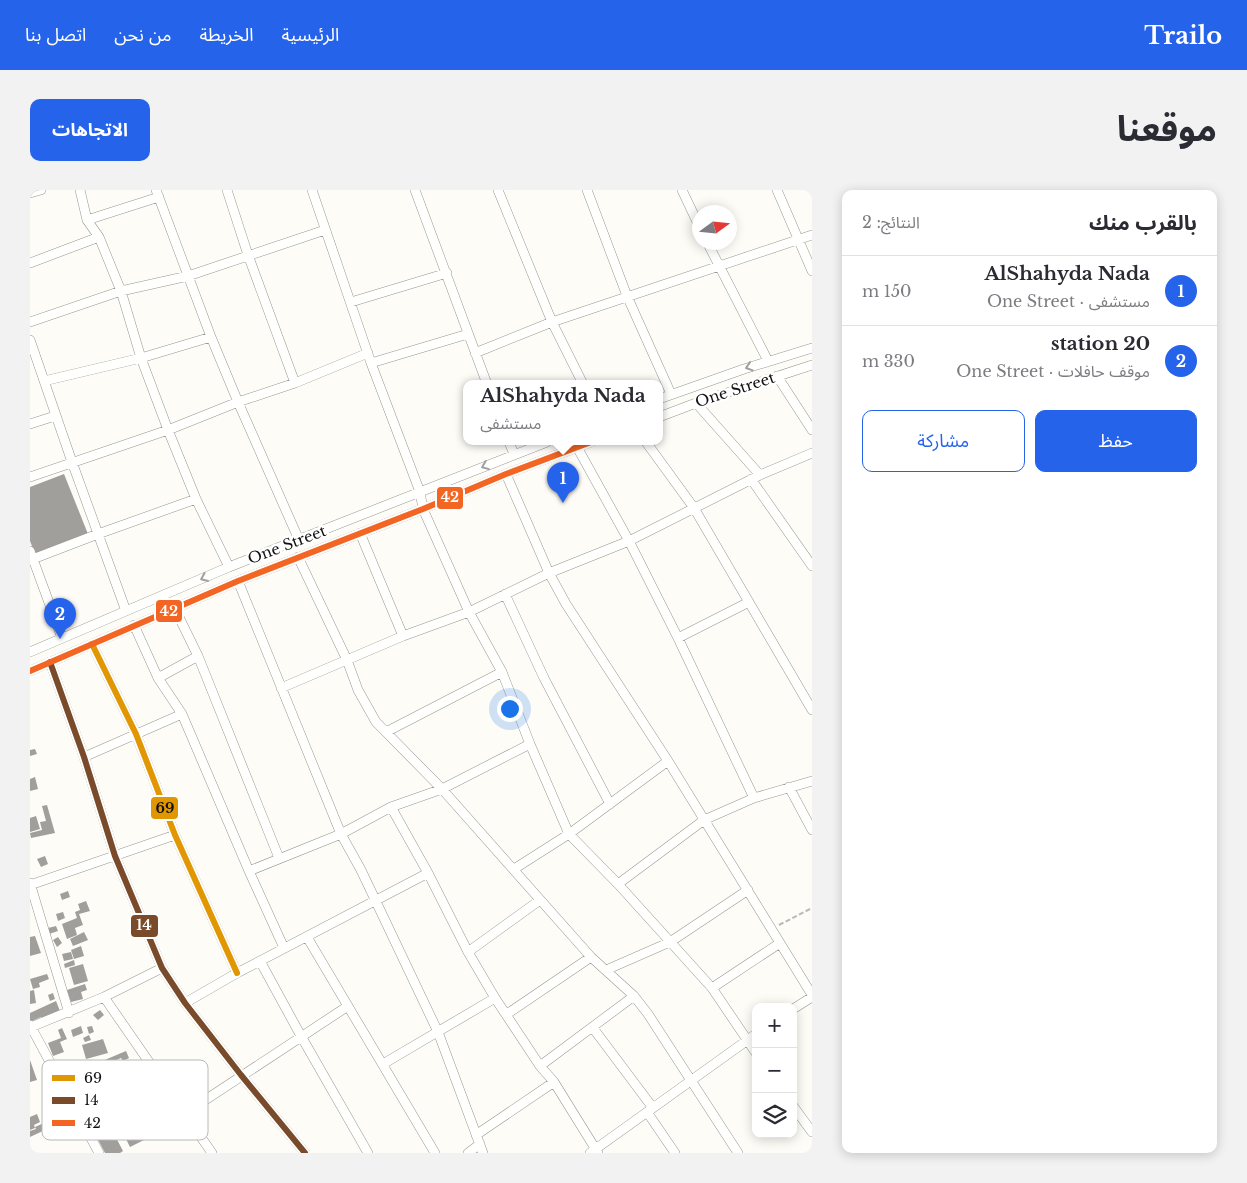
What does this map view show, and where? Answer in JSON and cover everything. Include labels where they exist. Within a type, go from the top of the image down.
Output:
[{"type":"street","points":[[30,193],[41,190]]},
{"type":"street","points":[[80,190],[88,220],[99,237],[120,291],[141,358],[168,430],[196,499],[229,567]]},
{"type":"street","points":[[228,190],[248,255],[295,383]]},
{"type":"street","points":[[312,190],[371,363],[420,492],[423,509],[468,612],[502,672],[530,744],[569,834],[618,884],[712,988],[753,1048]]},
{"type":"street","points":[[415,190],[485,380]]},
{"type":"street","points":[[498,190],[552,322],[581,380]]},
{"type":"street","points":[[587,190],[627,296],[671,394]]},
{"type":"street","points":[[682,190],[692,211]]},
{"type":"street","points":[[777,190],[812,271]]},
{"type":"street","points":[[88,220],[157,193],[211,337],[299,540]]},
{"type":"street","points":[[30,322],[120,291],[188,276],[325,230]]},
{"type":"street","points":[[475,353],[552,322],[812,235]]},
{"type":"street","points":[[30,263],[99,237]]},
{"type":"street","points":[[710,250],[768,361]]},
{"type":"street","points":[[351,302],[447,273]]},
{"type":"street","points":[[371,363],[468,334]]},
{"type":"street","points":[[44,381],[141,358],[211,337]]},
{"type":"street","points":[[30,340],[55,416],[126,611]]},
{"type":"street","name":"One Street","points":[[663,397],[812,348]]},
{"type":"street","points":[[30,477],[168,430],[238,402],[295,383],[368,353]]},
{"type":"street","name":"One Street","points":[[663,415],[812,365]]},
{"type":"street","points":[[777,376],[812,430]]},
{"type":"street","points":[[696,403],[760,475]]},
{"type":"street","points":[[30,424],[55,416]]},
{"type":"street","points":[[510,445],[514,454]]},
{"type":"street","name":"One Street","points":[[30,652],[229,567],[538,445]]},
{"type":"street","name":"One Street","points":[[30,670],[238,581],[583,445]]},
{"type":"street","points":[[648,445],[694,508],[812,710]]},
{"type":"street","points":[[577,447],[678,638],[754,798]]},
{"type":"street","points":[[281,688],[403,636],[468,612],[549,573],[628,541],[751,479],[812,453]]},
{"type":"street","points":[[506,474],[549,573],[566,604],[668,762],[812,996],[797,1006]]},
{"type":"street","points":[[751,479],[812,566]]},
{"type":"street","points":[[62,638],[31,557],[196,499]]},
{"type":"street","points":[[360,533],[403,636]]},
{"type":"street","points":[[298,557],[358,690],[368,708],[386,732],[442,789],[591,957],[634,996],[648,1014],[738,1153]]},
{"type":"street","points":[[238,581],[341,834],[438,1032],[481,1149],[468,1153]]},
{"type":"street","points":[[506,594],[544,678],[610,804]]},
{"type":"street","points":[[678,638],[749,602]]},
{"type":"street","points":[[175,608],[198,656],[278,858]]},
{"type":"street","points":[[134,625],[158,678],[182,714],[284,948]]},
{"type":"street","points":[[92,644],[136,734],[175,835],[237,973]]},
{"type":"street","points":[[158,678],[198,656]]},
{"type":"street","points":[[50,662],[84,757],[115,856],[162,968],[185,1003],[240,1076],[305,1153]]},
{"type":"street","points":[[386,732],[502,672]]},
{"type":"street","points":[[84,757],[182,714]]},
{"type":"street","points":[[249,871],[341,834],[391,807],[442,789],[530,744]]},
{"type":"street","points":[[514,869],[569,834],[668,762]]},
{"type":"street","points":[[618,884],[704,820],[754,798],[812,781]]},
{"type":"street","points":[[789,787],[812,830]]},
{"type":"street","points":[[391,807],[428,873],[468,952],[495,998],[540,1066],[554,1082],[594,1152],[752,1037]]},
{"type":"street","points":[[69,1012],[30,884],[175,835]]},
{"type":"street","points":[[185,1003],[237,973],[428,873]]},
{"type":"street","points":[[606,970],[670,942],[748,890]]},
{"type":"street","points":[[468,952],[540,900]]},
{"type":"street","points":[[307,937],[435,1153]]},
{"type":"street","points":[[712,988],[780,943]]},
{"type":"street","points":[[506,1014],[591,957]]},
{"type":"street","points":[[260,961],[368,1153]]},
{"type":"street","points":[[45,1060],[33,1039],[30,1026],[104,997],[162,968]]},
{"type":"street","points":[[540,1066],[634,996]]},
{"type":"street","points":[[104,997],[148,1060]]},
{"type":"street","points":[[383,1064],[495,998]]},
{"type":"street","points":[[208,1098],[348,1006]]},
{"type":"street","points":[[593,1028],[650,1110],[675,1153]]},
{"type":"street","points":[[476,1134],[554,1082]]},
{"type":"street","points":[[797,1111],[811,1129]]},
{"type":"street","points":[[92,1140],[99,1153]]},
{"type":"street","points":[[200,1140],[207,1152]]},
{"type":"path","points":[[772,929],[812,908]]},
{"type":"building","points":[[64,474],[88,534],[35,554],[30,541],[30,487]]},
{"type":"building","points":[[35,749],[37,754],[30,756],[30,750]]},
{"type":"building","points":[[35,777],[38,789],[30,791],[30,779]]},
{"type":"building","points":[[47,805],[55,833],[31,838],[30,833],[42,830],[40,822],[46,821],[42,806]]},
{"type":"building","points":[[36,816],[40,829],[30,832],[30,818]]},
{"type":"building","points":[[45,856],[48,864],[41,867],[37,859]]},
{"type":"building","points":[[68,891],[70,897],[62,900],[60,894]]},
{"type":"building","points":[[86,901],[90,911],[79,914],[83,925],[75,928],[77,935],[67,939],[62,924],[77,918],[75,912],[80,910],[78,904]]},
{"type":"building","points":[[63,912],[65,918],[58,921],[56,914]]},
{"type":"building","points":[[56,926],[58,931],[49,934],[48,928]]},
{"type":"building","points":[[84,932],[88,940],[73,946],[70,939]]},
{"type":"building","points":[[35,936],[41,953],[30,956],[30,937]]},
{"type":"building","points":[[58,937],[62,943],[57,947],[53,940]]},
{"type":"building","points":[[81,946],[84,956],[74,959],[71,950]]},
{"type":"building","points":[[71,952],[73,959],[64,961],[62,954]]},
{"type":"building","points":[[74,960],[75,965],[65,968],[64,964]]},
{"type":"building","points":[[83,964],[88,981],[74,985],[69,968]]},
{"type":"building","points":[[47,974],[49,979],[39,983],[40,987],[33,989],[30,979]]},
{"type":"building","points":[[85,984],[87,990],[81,992],[83,999],[71,1002],[67,990]]},
{"type":"building","points":[[34,990],[36,1003],[30,1004],[30,991]]},
{"type":"building","points":[[53,993],[55,999],[50,1001],[48,995]]},
{"type":"building","points":[[56,1001],[60,1011],[45,1025],[41,1017],[30,1022],[30,1013]]},
{"type":"building","points":[[100,1010],[104,1015],[98,1020],[93,1015]]},
{"type":"building","points":[[81,1026],[83,1033],[73,1037],[71,1030]]},
{"type":"building","points":[[92,1026],[94,1032],[89,1034],[87,1027]]},
{"type":"building","points":[[62,1028],[67,1039],[60,1042],[64,1052],[53,1056],[48,1043],[61,1038],[58,1030]]},
{"type":"building","points":[[89,1035],[91,1040],[85,1042],[83,1038]]},
{"type":"building","points":[[103,1039],[108,1053],[86,1059],[82,1045]]},
{"type":"building","points":[[126,1051],[129,1058],[125,1060],[121,1058],[105,1060]]},
{"type":"building","points":[[30,1060],[37,1080],[30,1082]]},
{"type":"building","points":[[37,1114],[40,1122],[34,1125],[35,1128],[30,1130],[30,1117]]},
{"type":"building","points":[[42,1124],[42,1131],[30,1137],[30,1131],[36,1129],[35,1127]]},
{"type":"building","points":[[98,1140],[117,1140],[123,1151],[120,1153],[105,1153]]},
{"type":"building","points":[[126,1140],[144,1140],[130,1147]]},
{"type":"transit line","name":"42","points":[[30,671],[238,581],[583,445]]},
{"type":"transit line","name":"69","points":[[92,644],[136,734],[175,835],[237,973]]},
{"type":"transit line","name":"14","points":[[50,662],[84,757],[115,856],[162,968],[185,1003],[305,1153]]},
{"type":"place","name":"AlShahyda Nada","points":[[563,503]]},
{"type":"place","name":"station 20","points":[[60,639]]}]
